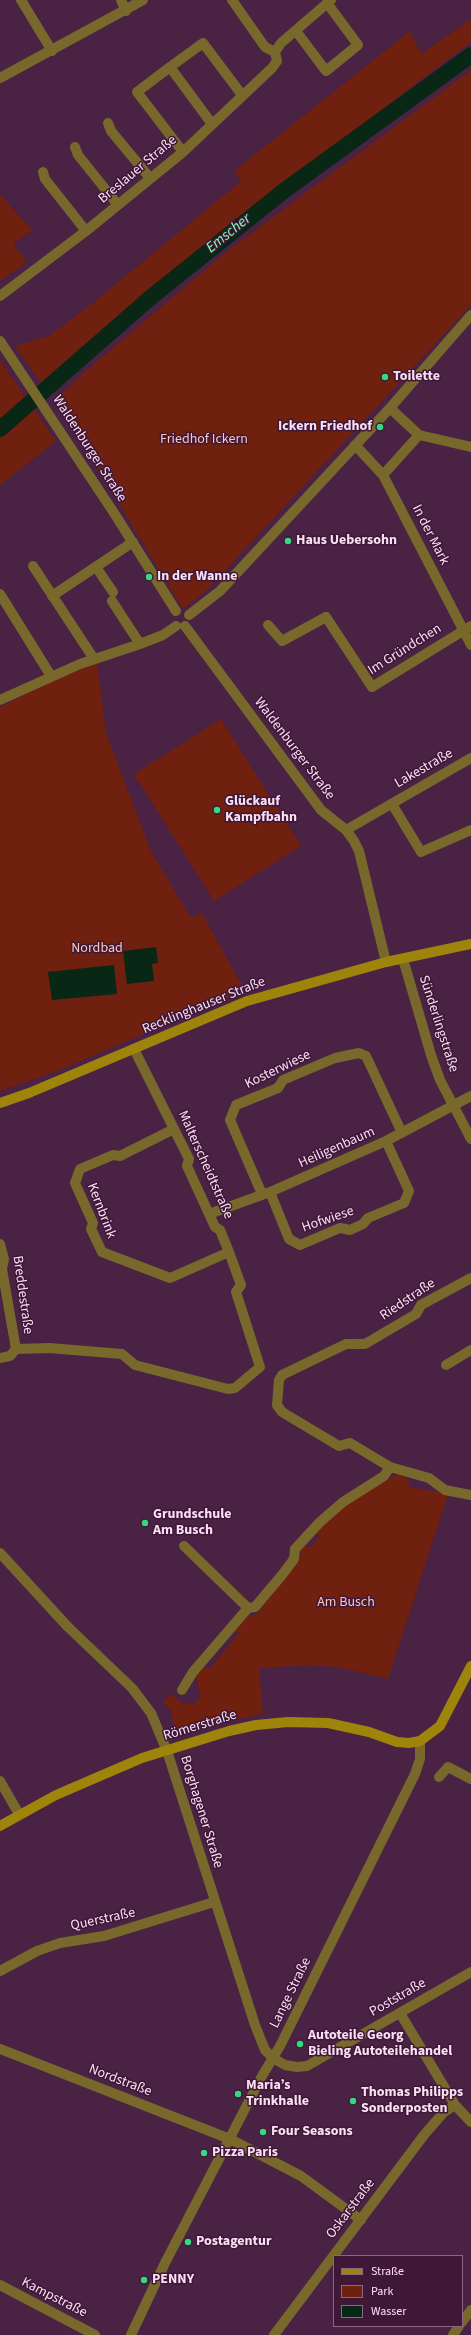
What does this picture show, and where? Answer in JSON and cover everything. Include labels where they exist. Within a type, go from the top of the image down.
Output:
[{"type":"main road","name":"Recklinghauser Straße","points":[[0,1103],[29,1093],[247,1001],[386,962],[471,944]]},
{"type":"main road","points":[[420,1741],[440,1726],[471,1666]]},
{"type":"main road","name":"Römerstraße","points":[[0,1826],[19,1814],[80,1783],[142,1758],[233,1730],[256,1725],[288,1722],[328,1723],[369,1732],[397,1742],[409,1743],[420,1741]]},
{"type":"street","points":[[20,0],[52,51]]},
{"type":"street","points":[[121,0],[126,11]]},
{"type":"street","points":[[0,78],[126,11],[143,0]]},
{"type":"street","points":[[232,0],[265,47],[275,52]]},
{"type":"street","points":[[296,31],[326,71],[358,45],[329,2]]},
{"type":"street","name":"Breslauer Straße","points":[[0,296],[86,231],[182,152],[242,94],[272,68],[277,61],[275,52],[281,43],[329,2]]},
{"type":"street","points":[[182,152],[137,92],[203,43],[242,94]]},
{"type":"street","points":[[170,67],[212,124]]},
{"type":"street","points":[[108,123],[111,131],[150,178]]},
{"type":"street","points":[[75,147],[78,155],[118,205]]},
{"type":"street","points":[[43,172],[45,179],[86,231]]},
{"type":"street","points":[[0,700],[50,676],[94,659],[140,644],[188,623],[189,616],[220,591],[390,408],[471,315]]},
{"type":"street","name":"Waldenburger Straße","points":[[0,341],[133,542],[176,611]]},
{"type":"street","points":[[390,408],[419,434],[471,447]]},
{"type":"street","points":[[383,475],[419,434]]},
{"type":"street","name":"In der Mark","points":[[355,445],[383,475],[467,628],[471,645]]},
{"type":"street","points":[[52,596],[133,542]]},
{"type":"street","points":[[33,566],[94,659]]},
{"type":"street","points":[[96,567],[140,644]]},
{"type":"street","points":[[0,594],[50,676]]},
{"type":"street","points":[[180,626],[172,618],[176,611],[184,610],[189,616]]},
{"type":"street","name":"Im Gründchen","points":[[268,625],[282,641],[326,617],[372,687],[467,628]]},
{"type":"street","name":"Waldenburger Straße","points":[[180,626],[321,810],[346,830],[359,851],[386,962]]},
{"type":"street","name":"Lakestraße","points":[[346,830],[471,758]]},
{"type":"street","name":"Lakestraße","points":[[392,804],[421,852],[471,830]]},
{"type":"street","name":"Sünderlingstraße","points":[[403,959],[431,1055],[454,1107],[471,1138]]},
{"type":"street","name":"Malterscheidtstraße","points":[[16,1349],[49,1348],[122,1354],[135,1365],[228,1389],[235,1388],[257,1370],[259,1362],[236,1292],[241,1285],[229,1252],[220,1230],[215,1227],[187,1166],[189,1159],[134,1049]]},
{"type":"street","name":"Kosterwiese","points":[[266,1193],[230,1120],[236,1105],[278,1088],[283,1080],[335,1058],[359,1053],[366,1056],[402,1133]]},
{"type":"street","name":"Heiligenbaum","points":[[209,1214],[266,1193],[386,1141],[454,1107],[471,1096]]},
{"type":"street","name":"Kernbrink","points":[[174,1129],[120,1156],[113,1155],[80,1169],[75,1183],[93,1223],[91,1229],[102,1252],[170,1278],[229,1252]]},
{"type":"street","name":"Hofwiese","points":[[266,1193],[289,1239],[300,1245],[340,1228],[350,1230],[363,1224],[368,1218],[404,1203],[409,1191],[386,1141]]},
{"type":"street","name":"Breddestraße","points":[[0,1244],[4,1259],[2,1269],[16,1349]]},
{"type":"street","name":"Riedstraße","points":[[471,1278],[421,1305],[416,1314],[365,1344],[346,1344],[279,1378],[277,1405],[282,1412],[339,1446],[350,1444],[390,1468],[430,1478],[445,1490],[471,1495]]},
{"type":"street","points":[[0,1358],[10,1356],[16,1349]]},
{"type":"street","points":[[446,1365],[471,1350]]},
{"type":"street","points":[[182,1690],[193,1672],[248,1608],[255,1607],[294,1559],[295,1549],[320,1522],[343,1502],[384,1476],[390,1468]]},
{"type":"street","points":[[184,1546],[248,1608]]},
{"type":"street","name":"Borghagener Straße","points":[[0,1553],[68,1627],[132,1688],[151,1714],[167,1751],[214,1902],[260,2040],[272,2058]]},
{"type":"street","name":"Lange Straße","points":[[131,2335],[165,2263],[272,2058],[415,1774],[420,1759],[420,1741]]},
{"type":"street","points":[[439,1777],[448,1767],[471,1779]]},
{"type":"street","points":[[0,1781],[19,1814]]},
{"type":"street","name":"Querstraße","points":[[0,1971],[37,1951],[60,1943],[104,1936],[214,1902]]},
{"type":"street","name":"Poststraße","points":[[272,2058],[284,2064],[297,2067],[307,2066],[471,1972]]},
{"type":"street","points":[[400,2013],[455,2105],[471,2122]]},
{"type":"street","name":"Nordstraße","points":[[0,2049],[230,2139],[301,2176],[360,2220]]},
{"type":"street","name":"Oskarstraße","points":[[334,2255],[424,2136],[444,2112],[455,2105]]},
{"type":"street","name":"Oskarstraße","points":[[274,2335],[333,2256]]},
{"type":"street","name":"Kampstraße","points":[[0,2285],[95,2335]]},
{"type":"street","points":[[463,2321],[471,2310]]},
{"type":"green space","points":[[471,19],[471,42],[221,231],[42,384],[15,346],[49,336],[94,302],[241,181],[234,171],[410,31],[421,54]]},
{"type":"green space","name":"Friedhof Ickern","points":[[471,70],[471,305],[208,589],[183,609],[69,421],[54,401],[88,369],[226,252]]},
{"type":"green space","points":[[0,194],[32,230],[13,244],[27,262],[0,281]]},
{"type":"green space","points":[[0,360],[56,441],[0,485]]},
{"type":"green space","name":"Nordbad","points":[[97,663],[106,733],[151,851],[191,918],[202,913],[245,991],[57,1071],[0,1091],[0,707],[54,680]]},
{"type":"green space","name":"Glückauf Kampfbahn","points":[[221,719],[301,846],[214,901],[134,774]]},
{"type":"green space","name":"Am Busch","points":[[398,1474],[406,1474],[410,1487],[448,1494],[388,1679],[338,1667],[306,1665],[259,1668],[263,1713],[184,1733],[178,1731],[174,1726],[171,1711],[163,1702],[171,1693],[182,1704],[195,1704],[200,1697],[196,1675],[203,1667],[210,1668],[240,1632],[232,1633],[245,1617],[255,1616],[300,1560],[301,1549],[303,1546],[311,1547],[320,1535],[313,1534],[346,1504]]},
{"type":"water","points":[[156,947],[158,963],[152,964],[154,981],[127,984],[123,951]]},
{"type":"water","points":[[114,965],[117,994],[52,1000],[48,972]]},
{"type":"waterway","name":"Emscher","points":[[0,429],[150,298],[285,190],[471,55]]},
{"type":"place","name":"Toilette","points":[[385,377]]},
{"type":"place","name":"Ickern Friedhof","points":[[380,427]]},
{"type":"place","name":"Haus Uebersohn","points":[[288,541]]},
{"type":"place","name":"In der Wanne","points":[[149,577]]},
{"type":"place","name":"Glückauf Kampfbahn","points":[[217,810]]},
{"type":"place","name":"Grundschule Am Busch","points":[[145,1523]]},
{"type":"place","name":"Autoteile Georg Bieling Autoteilehandel","points":[[300,2044]]},
{"type":"place","name":"Maria’s Trinkhalle","points":[[238,2094]]},
{"type":"place","name":"Thomas Philipps Sonderposten","points":[[353,2101]]},
{"type":"place","name":"Four Seasons","points":[[263,2132]]},
{"type":"place","name":"Pizza Paris","points":[[204,2153]]},
{"type":"place","name":"Postagentur","points":[[188,2242]]},
{"type":"place","name":"PENNY","points":[[144,2280]]}]
